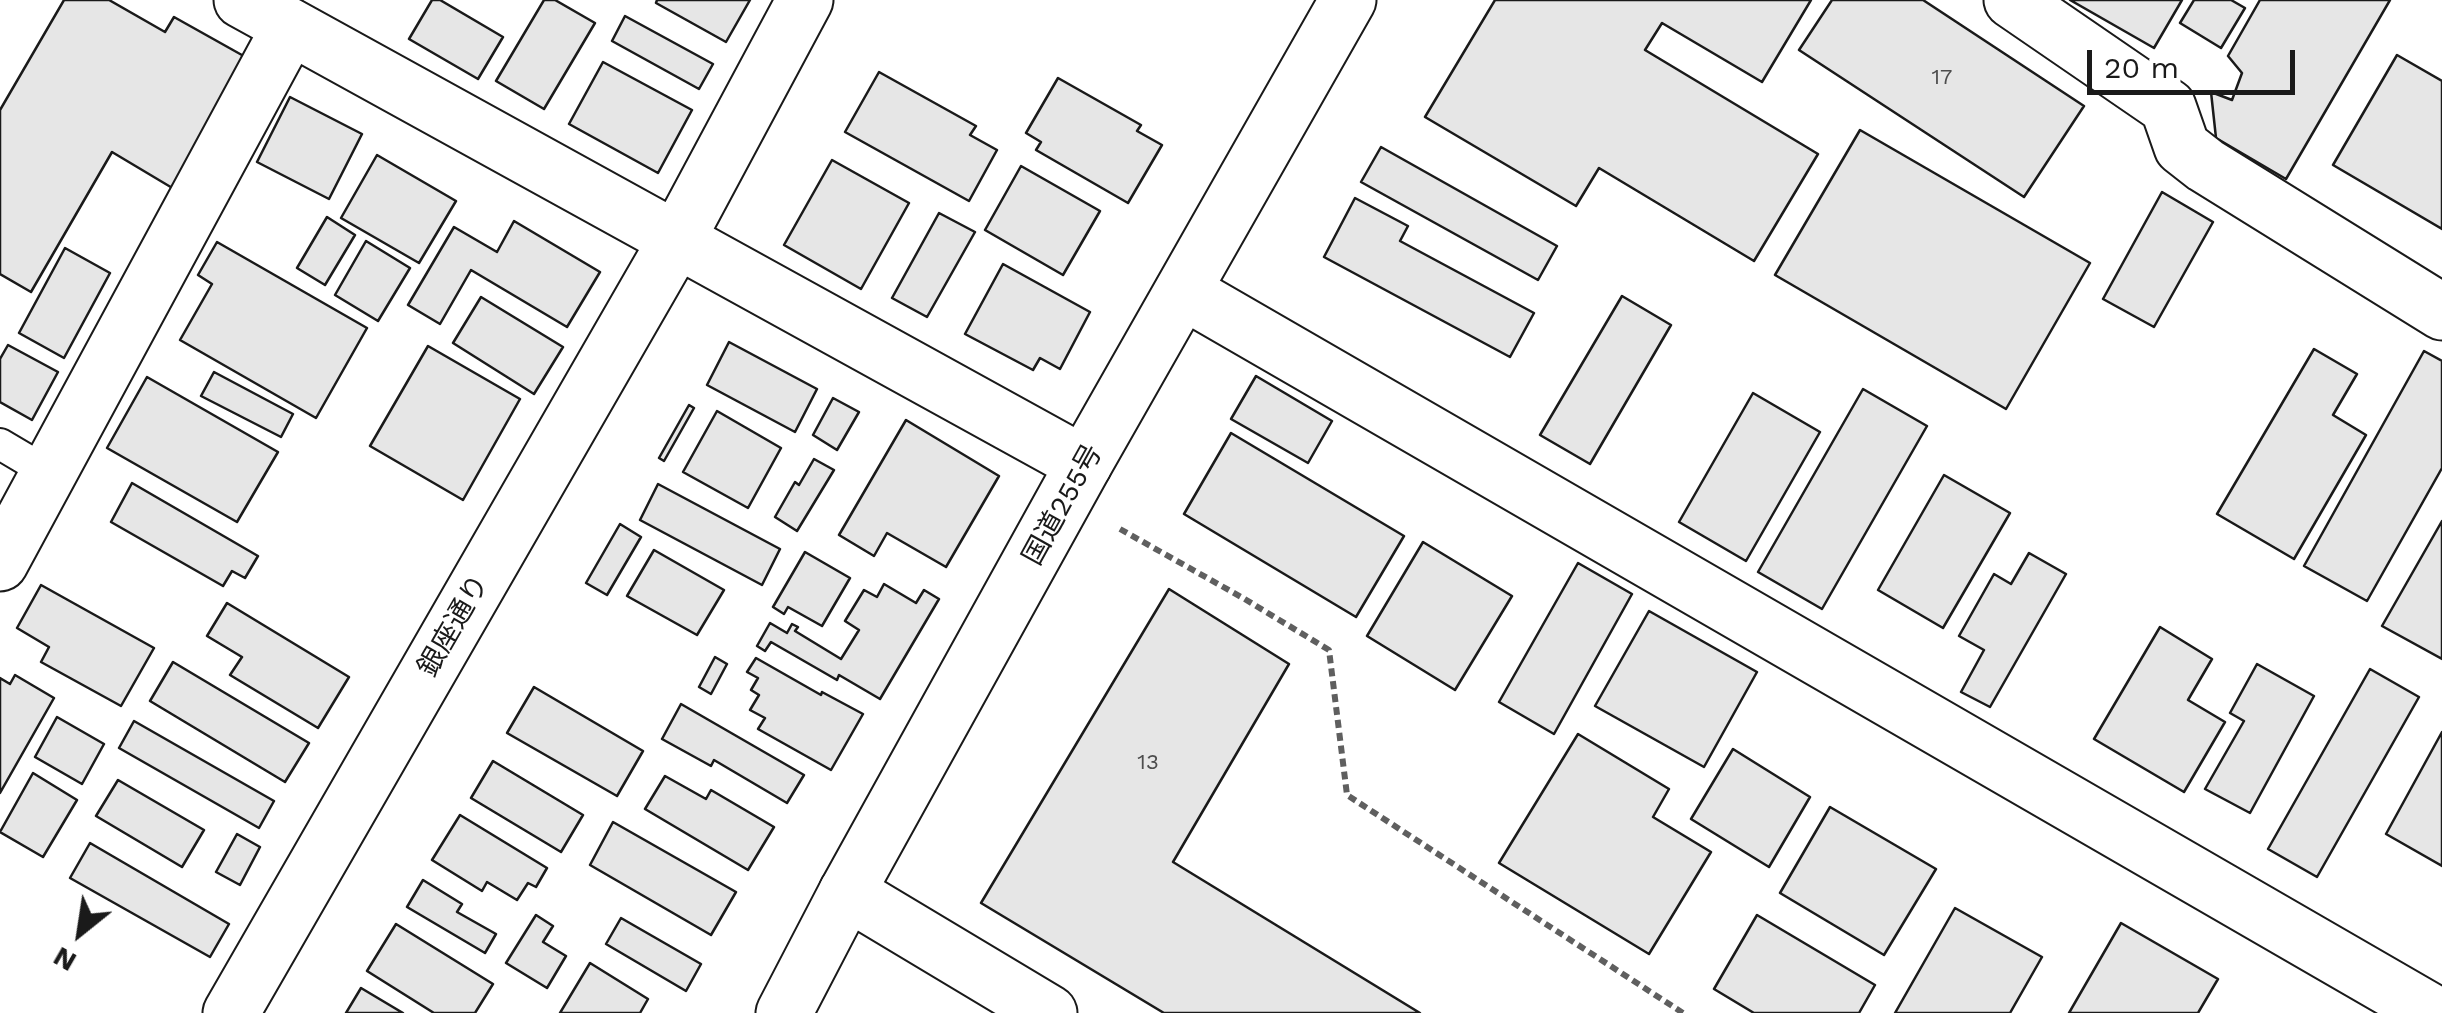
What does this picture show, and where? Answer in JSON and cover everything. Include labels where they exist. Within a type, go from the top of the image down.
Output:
[{"type":"main road","points":[[242,0],[677,239],[1076,481]]},
{"type":"main road","name":"銀座通り","points":[[231,1013],[677,239],[806,0]]},
{"type":"main road","name":"国道255号","points":[[784,1013],[847,892],[1348,0]]},
{"type":"main road","points":[[2012,0],[2168,107],[2182,147],[2205,165],[2442,312]]},
{"type":"main road","points":[[0,563],[290,26]]},
{"type":"main road","points":[[1183,291],[2433,1013]]},
{"type":"main road","points":[[847,892],[1049,1013]]},
{"type":"lane","points":[[0,444],[49,473]]},
{"type":"path","points":[[1076,481],[1243,598],[1329,650],[1346,796],[1683,1013]]},
{"type":"building","points":[[64,0],[109,0],[165,32],[174,17],[249,59],[174,189],[112,152],[31,292],[0,274],[0,110]]},
{"type":"building","points":[[432,0],[440,0],[503,37],[478,79],[409,39]]},
{"type":"building","points":[[544,0],[555,0],[595,23],[544,109],[496,81]]},
{"type":"building","points":[[750,0],[726,42],[656,3]]},
{"type":"building","points":[[1495,0],[1811,0],[1762,82],[1662,23],[1645,50],[1818,154],[1754,261],[1599,168],[1576,206],[1425,117]]},
{"type":"building","points":[[1832,0],[1923,0],[2084,106],[2024,197],[1799,50]]},
{"type":"building","points":[[2070,0],[2182,0],[2154,48]]},
{"type":"building","points":[[2194,0],[2231,0],[2245,8],[2221,48],[2180,23]]},
{"type":"building","points":[[2260,0],[2390,0],[2286,179],[2216,138],[2211,92],[2232,100],[2242,73],[2228,56]]},
{"type":"building","points":[[625,16],[713,64],[699,89],[612,41]]},
{"type":"building","points":[[2397,55],[2442,81],[2442,229],[2333,165]]},
{"type":"building","points":[[603,62],[692,110],[658,173],[569,124]]},
{"type":"building","points":[[879,72],[976,126],[970,135],[997,150],[969,201],[845,132]]},
{"type":"building","points":[[1058,78],[1141,125],[1137,131],[1162,145],[1128,203],[1036,150],[1041,142],[1026,133]]},
{"type":"building","points":[[290,97],[362,134],[329,199],[257,162]]},
{"type":"building","points":[[1860,130],[2090,263],[2006,409],[1775,275]]},
{"type":"building","points":[[1381,147],[1557,246],[1538,280],[1361,182]]},
{"type":"building","points":[[377,155],[456,201],[419,263],[341,218]]},
{"type":"building","points":[[832,160],[909,203],[861,289],[784,245]]},
{"type":"building","points":[[1021,166],[1100,211],[1063,275],[985,230]]},
{"type":"building","points":[[2162,192],[2213,222],[2154,327],[2103,299]]},
{"type":"building","points":[[1355,198],[1408,226],[1400,241],[1534,313],[1510,357],[1324,257]]},
{"type":"building","points":[[939,213],[975,232],[927,317],[892,298]]},
{"type":"building","points":[[327,217],[355,235],[325,285],[297,268]]},
{"type":"building","points":[[514,221],[600,272],[567,327],[471,270],[440,324],[408,305],[454,227],[497,252]]},
{"type":"building","points":[[366,241],[410,268],[378,321],[335,295]]},
{"type":"building","points":[[217,242],[367,328],[316,418],[180,340],[212,284],[198,275]]},
{"type":"building","points":[[65,248],[110,273],[64,358],[19,333]]},
{"type":"building","points":[[1003,264],[1090,312],[1060,369],[1040,358],[1033,370],[965,334]]},
{"type":"building","points":[[1622,296],[1671,325],[1590,464],[1540,435]]},
{"type":"building","points":[[481,297],[563,347],[534,394],[453,343]]},
{"type":"building","points":[[729,342],[817,389],[795,432],[707,385]]},
{"type":"building","points":[[8,345],[58,372],[32,420],[0,402],[0,359]]},
{"type":"building","points":[[428,346],[520,399],[463,500],[370,446]]},
{"type":"building","points":[[2314,349],[2357,374],[2333,415],[2366,435],[2294,559],[2217,514]]},
{"type":"building","points":[[2424,351],[2442,361],[2442,468],[2367,601],[2304,566]]},
{"type":"building","points":[[214,372],[293,414],[281,437],[201,396]]},
{"type":"building","points":[[1256,376],[1332,421],[1308,463],[1231,419]]},
{"type":"building","points":[[147,377],[278,452],[237,522],[107,448]]},
{"type":"building","points":[[1863,389],[1927,426],[1822,609],[1758,572]]},
{"type":"building","points":[[1753,393],[1820,432],[1746,561],[1679,522]]},
{"type":"building","points":[[833,398],[859,412],[837,450],[813,435]]},
{"type":"building","points":[[689,405],[694,408],[664,461],[659,458]]},
{"type":"building","points":[[717,411],[781,448],[748,508],[683,472]]},
{"type":"building","points":[[906,420],[999,476],[946,567],[887,533],[874,556],[839,535]]},
{"type":"building","points":[[1231,433],[1404,536],[1356,617],[1184,514]]},
{"type":"building","points":[[814,459],[834,470],[797,531],[775,517]]},
{"type":"building","points":[[1944,475],[2010,513],[1943,628],[1878,590]]},
{"type":"building","points":[[132,483],[258,556],[245,578],[232,571],[223,586],[111,522]]},
{"type":"building","points":[[658,484],[780,549],[762,585],[640,520]]},
{"type":"building","points":[[2442,521],[2442,659],[2382,626]]},
{"type":"building","points":[[620,524],[641,537],[607,595],[586,583]]},
{"type":"building","points":[[1423,542],[1512,596],[1455,690],[1367,636]]},
{"type":"building","points":[[654,550],[724,590],[697,635],[627,596]]},
{"type":"building","points":[[805,552],[850,578],[822,626],[788,607],[784,614],[773,607]]},
{"type":"building","points":[[2029,553],[2066,574],[1990,707],[1961,692],[1984,650],[1959,636],[1994,574],[2011,584]]},
{"type":"building","points":[[1578,563],[1632,594],[1554,734],[1499,702]]},
{"type":"building","points":[[884,584],[916,603],[924,590],[939,599],[880,699],[839,675],[837,680],[771,642],[765,651],[757,646],[770,623],[787,633],[792,624],[798,627],[795,631],[841,659],[859,630],[845,621],[864,590],[877,597]]},
{"type":"building","points":[[41,585],[154,648],[121,706],[41,662],[49,647],[17,628]]},
{"type":"building","points":[[1169,589],[1289,664],[1173,862],[1420,1013],[1164,1013],[981,903]]},
{"type":"building","points":[[227,603],[349,677],[318,728],[230,675],[242,657],[207,636]]},
{"type":"building","points":[[1649,611],[1757,672],[1704,767],[1595,706]]},
{"type":"building","points":[[2160,627],[2212,659],[2188,700],[2225,722],[2184,792],[2094,739]]},
{"type":"building","points":[[715,657],[727,664],[711,694],[699,687]]},
{"type":"building","points":[[756,658],[863,714],[831,770],[758,729],[765,718],[750,710],[759,695],[751,690],[758,678],[747,672]]},
{"type":"building","points":[[173,662],[309,743],[285,782],[150,701]]},
{"type":"building","points":[[2257,664],[2314,696],[2250,813],[2205,789],[2244,721],[2230,713]]},
{"type":"building","points":[[2370,669],[2419,697],[2317,877],[2268,849]]},
{"type":"building","points":[[15,675],[54,698],[0,793],[0,678],[10,684]]},
{"type":"building","points":[[534,687],[643,751],[617,796],[507,733]]},
{"type":"building","points":[[681,704],[804,775],[787,803],[714,760],[711,766],[662,739]]},
{"type":"building","points":[[57,717],[104,744],[82,784],[35,757]]},
{"type":"building","points":[[134,721],[274,801],[259,828],[119,748]]},
{"type":"building","points":[[2442,732],[2442,866],[2386,834]]},
{"type":"building","points":[[1578,734],[1669,789],[1653,817],[1711,852],[1649,954],[1499,863]]},
{"type":"building","points":[[1733,749],[1810,797],[1769,867],[1691,819]]},
{"type":"building","points":[[493,761],[583,815],[561,852],[471,798]]},
{"type":"building","points":[[33,773],[77,800],[43,857],[0,832]]},
{"type":"building","points":[[665,776],[706,799],[711,790],[774,827],[748,870],[645,809]]},
{"type":"building","points":[[118,780],[204,830],[182,867],[96,816]]},
{"type":"building","points":[[1830,807],[1936,869],[1884,955],[1780,893]]},
{"type":"building","points":[[460,815],[547,868],[536,887],[528,883],[517,900],[487,882],[482,891],[432,860]]},
{"type":"building","points":[[613,822],[736,892],[711,935],[590,865]]},
{"type":"building","points":[[237,834],[260,847],[240,885],[216,872]]},
{"type":"building","points":[[90,843],[229,924],[210,957],[70,878]]},
{"type":"building","points":[[423,880],[462,904],[457,912],[496,934],[485,953],[407,907]]},
{"type":"building","points":[[1955,908],[2042,957],[2010,1013],[1895,1013]]},
{"type":"building","points":[[536,915],[553,926],[543,942],[566,956],[547,988],[506,963]]},
{"type":"building","points":[[1757,915],[1875,985],[1859,1013],[1754,1013],[1714,989]]},
{"type":"building","points":[[621,918],[701,964],[686,991],[606,944]]},
{"type":"building","points":[[2121,923],[2218,979],[2198,1013],[2069,1013]]},
{"type":"building","points":[[396,924],[493,984],[475,1013],[434,1013],[367,971]]},
{"type":"building","points":[[590,963],[648,999],[640,1013],[560,1013]]},
{"type":"building","points":[[361,988],[403,1013],[346,1013]]}]
